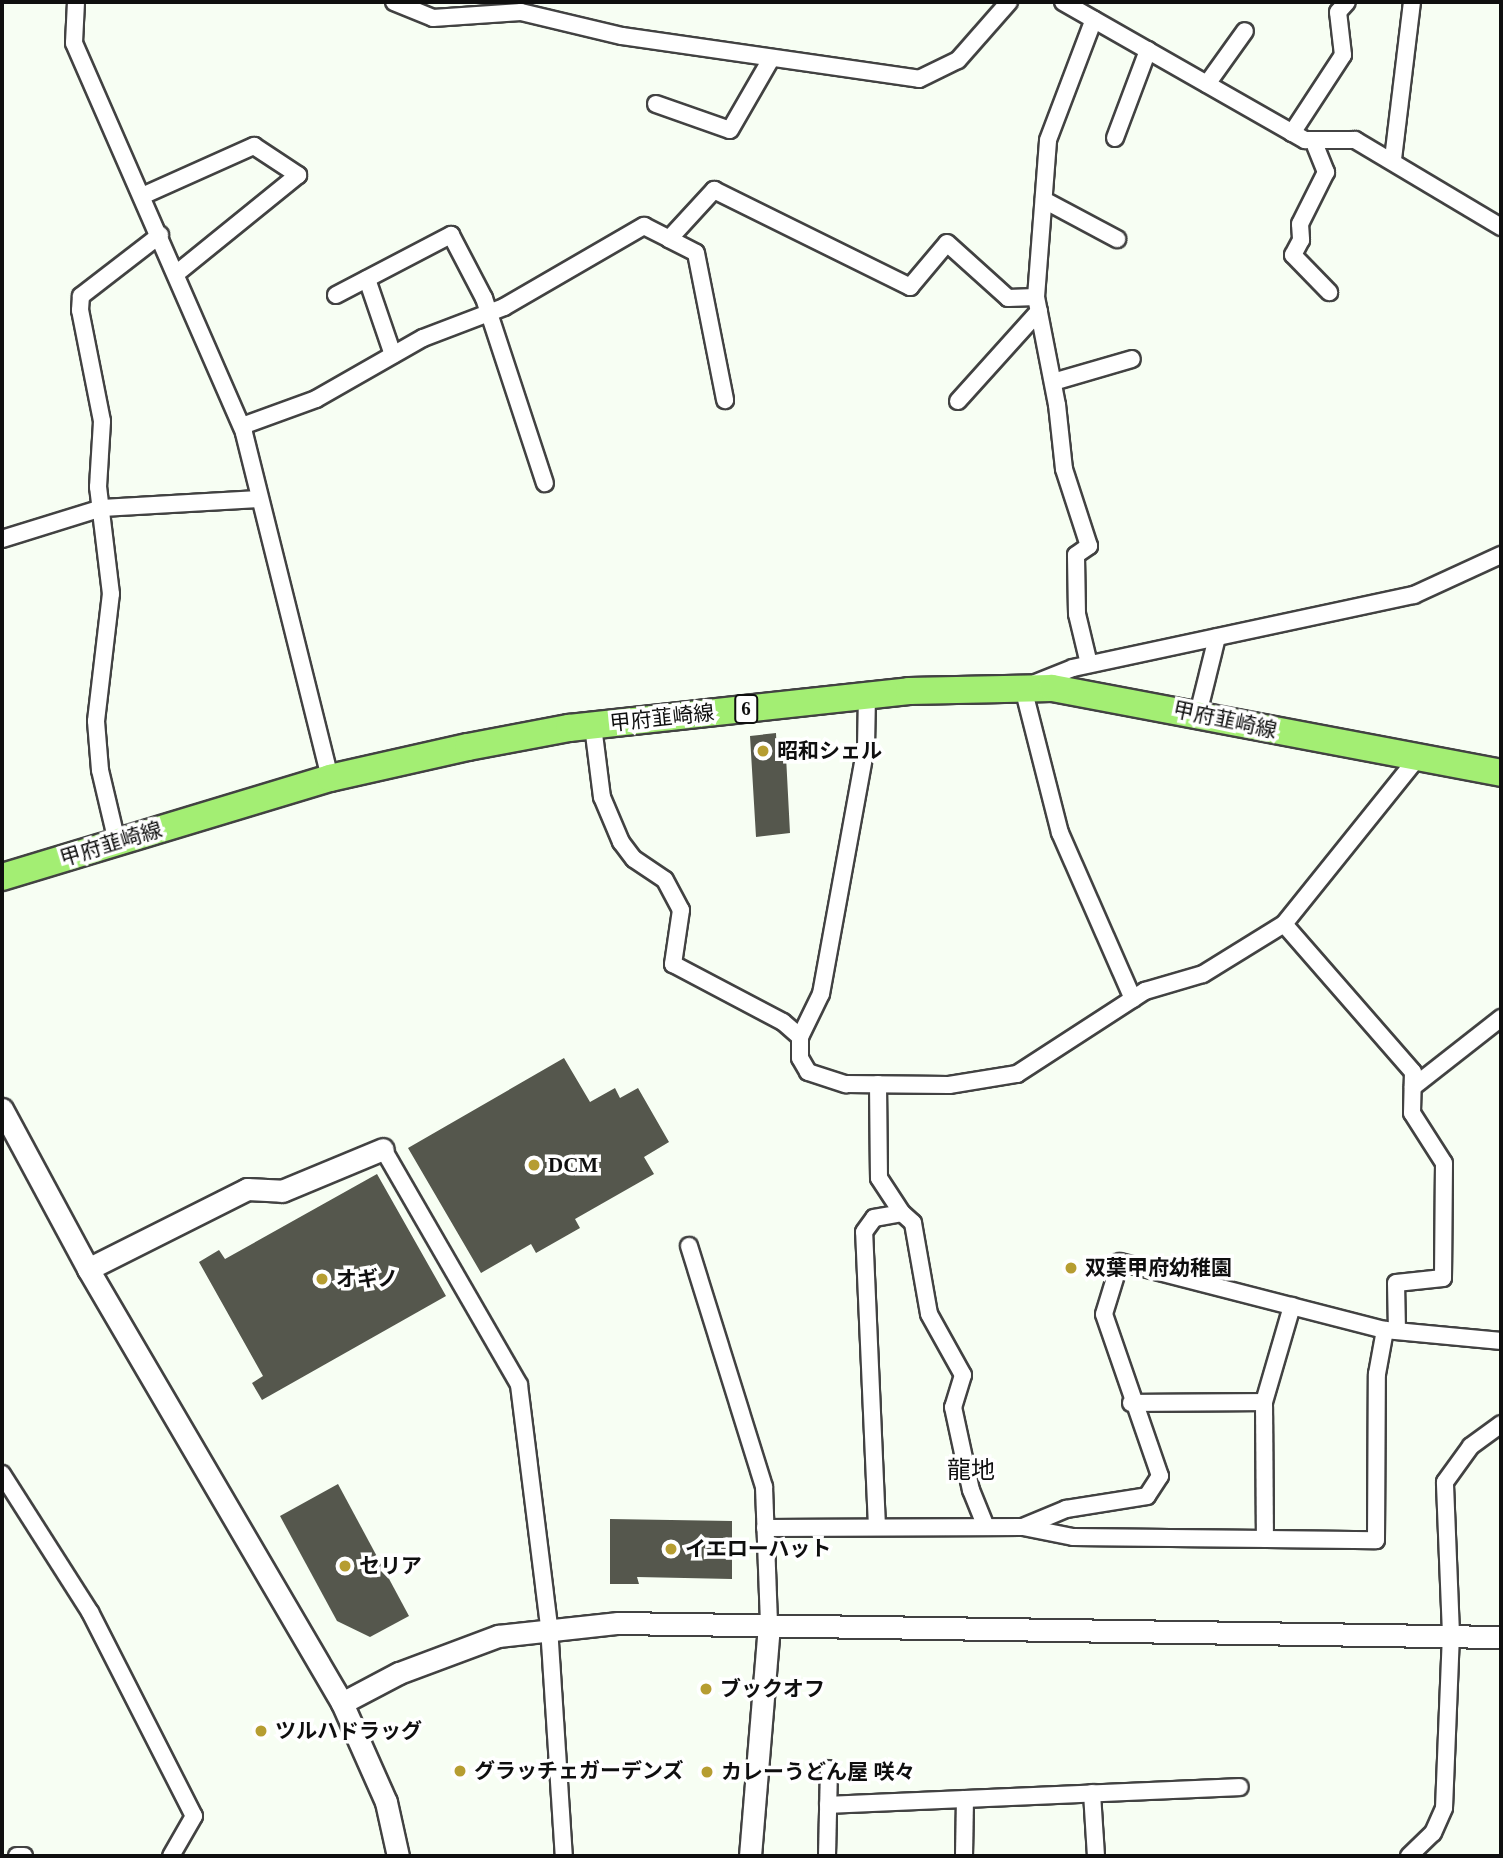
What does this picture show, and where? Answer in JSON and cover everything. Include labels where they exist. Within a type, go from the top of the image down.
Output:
[{"type":"main road","name":"甲府韮崎線","points":[[2,877],[330,778],[593,726],[867,696],[1023,688],[1093,693],[1416,760],[1501,773]]},
{"type":"street","points":[[76,2],[74,43],[242,426],[330,778]]},
{"type":"street","points":[[394,2],[433,18],[521,12],[562,26],[919,79],[958,60],[1009,2]]},
{"type":"street","points":[[1063,2],[1292,133],[1313,140],[1355,140],[1393,159],[1501,227]]},
{"type":"street","points":[[1292,133],[1343,55],[1338,12],[1347,2]]},
{"type":"street","points":[[1393,159],[1412,2]]},
{"type":"street","points":[[1089,664],[1077,614],[1076,555],[1089,546],[1064,469],[1053,382],[1037,304],[1048,140],[1094,19]]},
{"type":"street","points":[[1208,84],[1245,31]]},
{"type":"street","points":[[1115,138],[1149,50]]},
{"type":"street","points":[[656,104],[730,130],[771,59]]},
{"type":"street","points":[[1313,140],[1326,172],[1300,224],[1301,240],[1293,255],[1329,292]]},
{"type":"street","points":[[142,196],[254,146],[299,175],[177,273]]},
{"type":"street","points":[[669,239],[715,190],[910,287],[947,243],[1008,298],[1037,304]]},
{"type":"street","points":[[1044,200],[1116,239]]},
{"type":"street","points":[[242,426],[316,399],[393,355],[488,313],[644,226],[696,253],[725,400]]},
{"type":"street","points":[[117,842],[100,770],[96,720],[111,594],[102,508],[102,421],[81,296],[160,234]]},
{"type":"street","points":[[336,295],[451,235],[488,313],[545,483]]},
{"type":"street","points":[[367,279],[393,355]]},
{"type":"street","points":[[958,401],[1037,304]]},
{"type":"street","points":[[1053,382],[1132,359]]},
{"type":"street","points":[[2,539],[102,508],[260,499]]},
{"type":"street","points":[[1133,999],[1060,833],[1023,688],[1089,664],[1414,595],[1501,555]]},
{"type":"street","points":[[1198,714],[1217,637]]},
{"type":"street","points":[[867,696],[866,747],[821,994],[800,1037],[800,1058],[808,1072],[846,1084],[949,1086],[1017,1074],[1133,999],[1203,974],[1284,924],[1416,760]]},
{"type":"street","points":[[593,726],[602,797],[621,842],[634,859],[665,880],[681,910],[673,964],[783,1022],[800,1037]]},
{"type":"street","points":[[765,1528],[1023,1527],[1073,1537],[1376,1540],[1377,1374],[1391,1331],[1396,1283],[1443,1278],[1444,1163],[1412,1114],[1413,1072],[1284,924]]},
{"type":"street","points":[[1413,1087],[1501,1018]]},
{"type":"street","points":[[877,1084],[879,1178],[902,1213],[912,1223],[929,1314],[963,1375],[953,1407],[971,1490],[986,1527]]},
{"type":"street","points":[[2,1109],[88,1269],[342,1703],[386,1802],[398,1856]]},
{"type":"street","points":[[88,1269],[247,1189],[282,1191],[383,1149],[519,1385],[549,1627],[564,1856]]},
{"type":"street","points":[[877,1527],[864,1232],[874,1218],[902,1213]]},
{"type":"street","points":[[689,1246],[764,1487],[769,1626],[750,1856]]},
{"type":"street","points":[[1023,1527],[1066,1509],[1147,1496],[1160,1476],[1131,1403],[1104,1314],[1120,1262],[1391,1331],[1501,1341]]},
{"type":"street","points":[[1265,1539],[1264,1402],[1292,1306]]},
{"type":"street","points":[[1131,1403],[1264,1402]]},
{"type":"street","points":[[1409,1856],[1433,1833],[1444,1808],[1451,1634],[1445,1482],[1471,1446],[1501,1424]]},
{"type":"street","points":[[2,1474],[90,1612],[194,1816],[171,1856]]},
{"type":"street","points":[[342,1703],[451,1651],[549,1627],[683,1622],[769,1626],[1451,1634],[1501,1637]]},
{"type":"street","points":[[827,1856],[829,1769]]},
{"type":"street","points":[[828,1805],[1240,1787]]},
{"type":"street","points":[[1092,1793],[1096,1856]]},
{"type":"street","points":[[964,1856],[965,1799]]},
{"type":"street","points":[[17,1856],[24,1856]]},
{"type":"building","points":[[776,733],[777,757],[786,756],[790,833],[756,837],[750,736]]},
{"type":"building","name":"DCM","points":[[564,1058],[590,1102],[615,1088],[620,1098],[638,1088],[669,1142],[644,1157],[654,1174],[575,1219],[580,1228],[536,1253],[531,1244],[481,1273],[408,1148]]},
{"type":"building","name":"オギノ","points":[[377,1174],[446,1296],[262,1400],[252,1383],[263,1376],[199,1262],[219,1250],[225,1259]]},
{"type":"building","name":"セリア","points":[[338,1484],[409,1616],[370,1637],[337,1621],[280,1516]]},
{"type":"building","name":"イエローハット","points":[[610,1519],[732,1521],[732,1579],[637,1577],[639,1584],[610,1584]]},
{"type":"place","name":"昭和シェル","points":[[763,751]]},
{"type":"place","name":"DCM","points":[[534,1165]]},
{"type":"place","name":"双葉甲府幼稚園","points":[[1071,1268]]},
{"type":"place","name":"オギノ","points":[[322,1279]]},
{"type":"place","name":"イエローハット","points":[[671,1549]]},
{"type":"place","name":"セリア","points":[[345,1566]]},
{"type":"place","name":"ブックオフ","points":[[706,1689]]},
{"type":"place","name":"ツルハドラッグ","points":[[261,1731]]},
{"type":"place","name":"グラッチェガーデンズ","points":[[460,1771]]},
{"type":"place","name":"カレーうどん屋 咲々","points":[[707,1772]]},
{"type":"district","name":"龍地","points":[[971,1471]]}]
